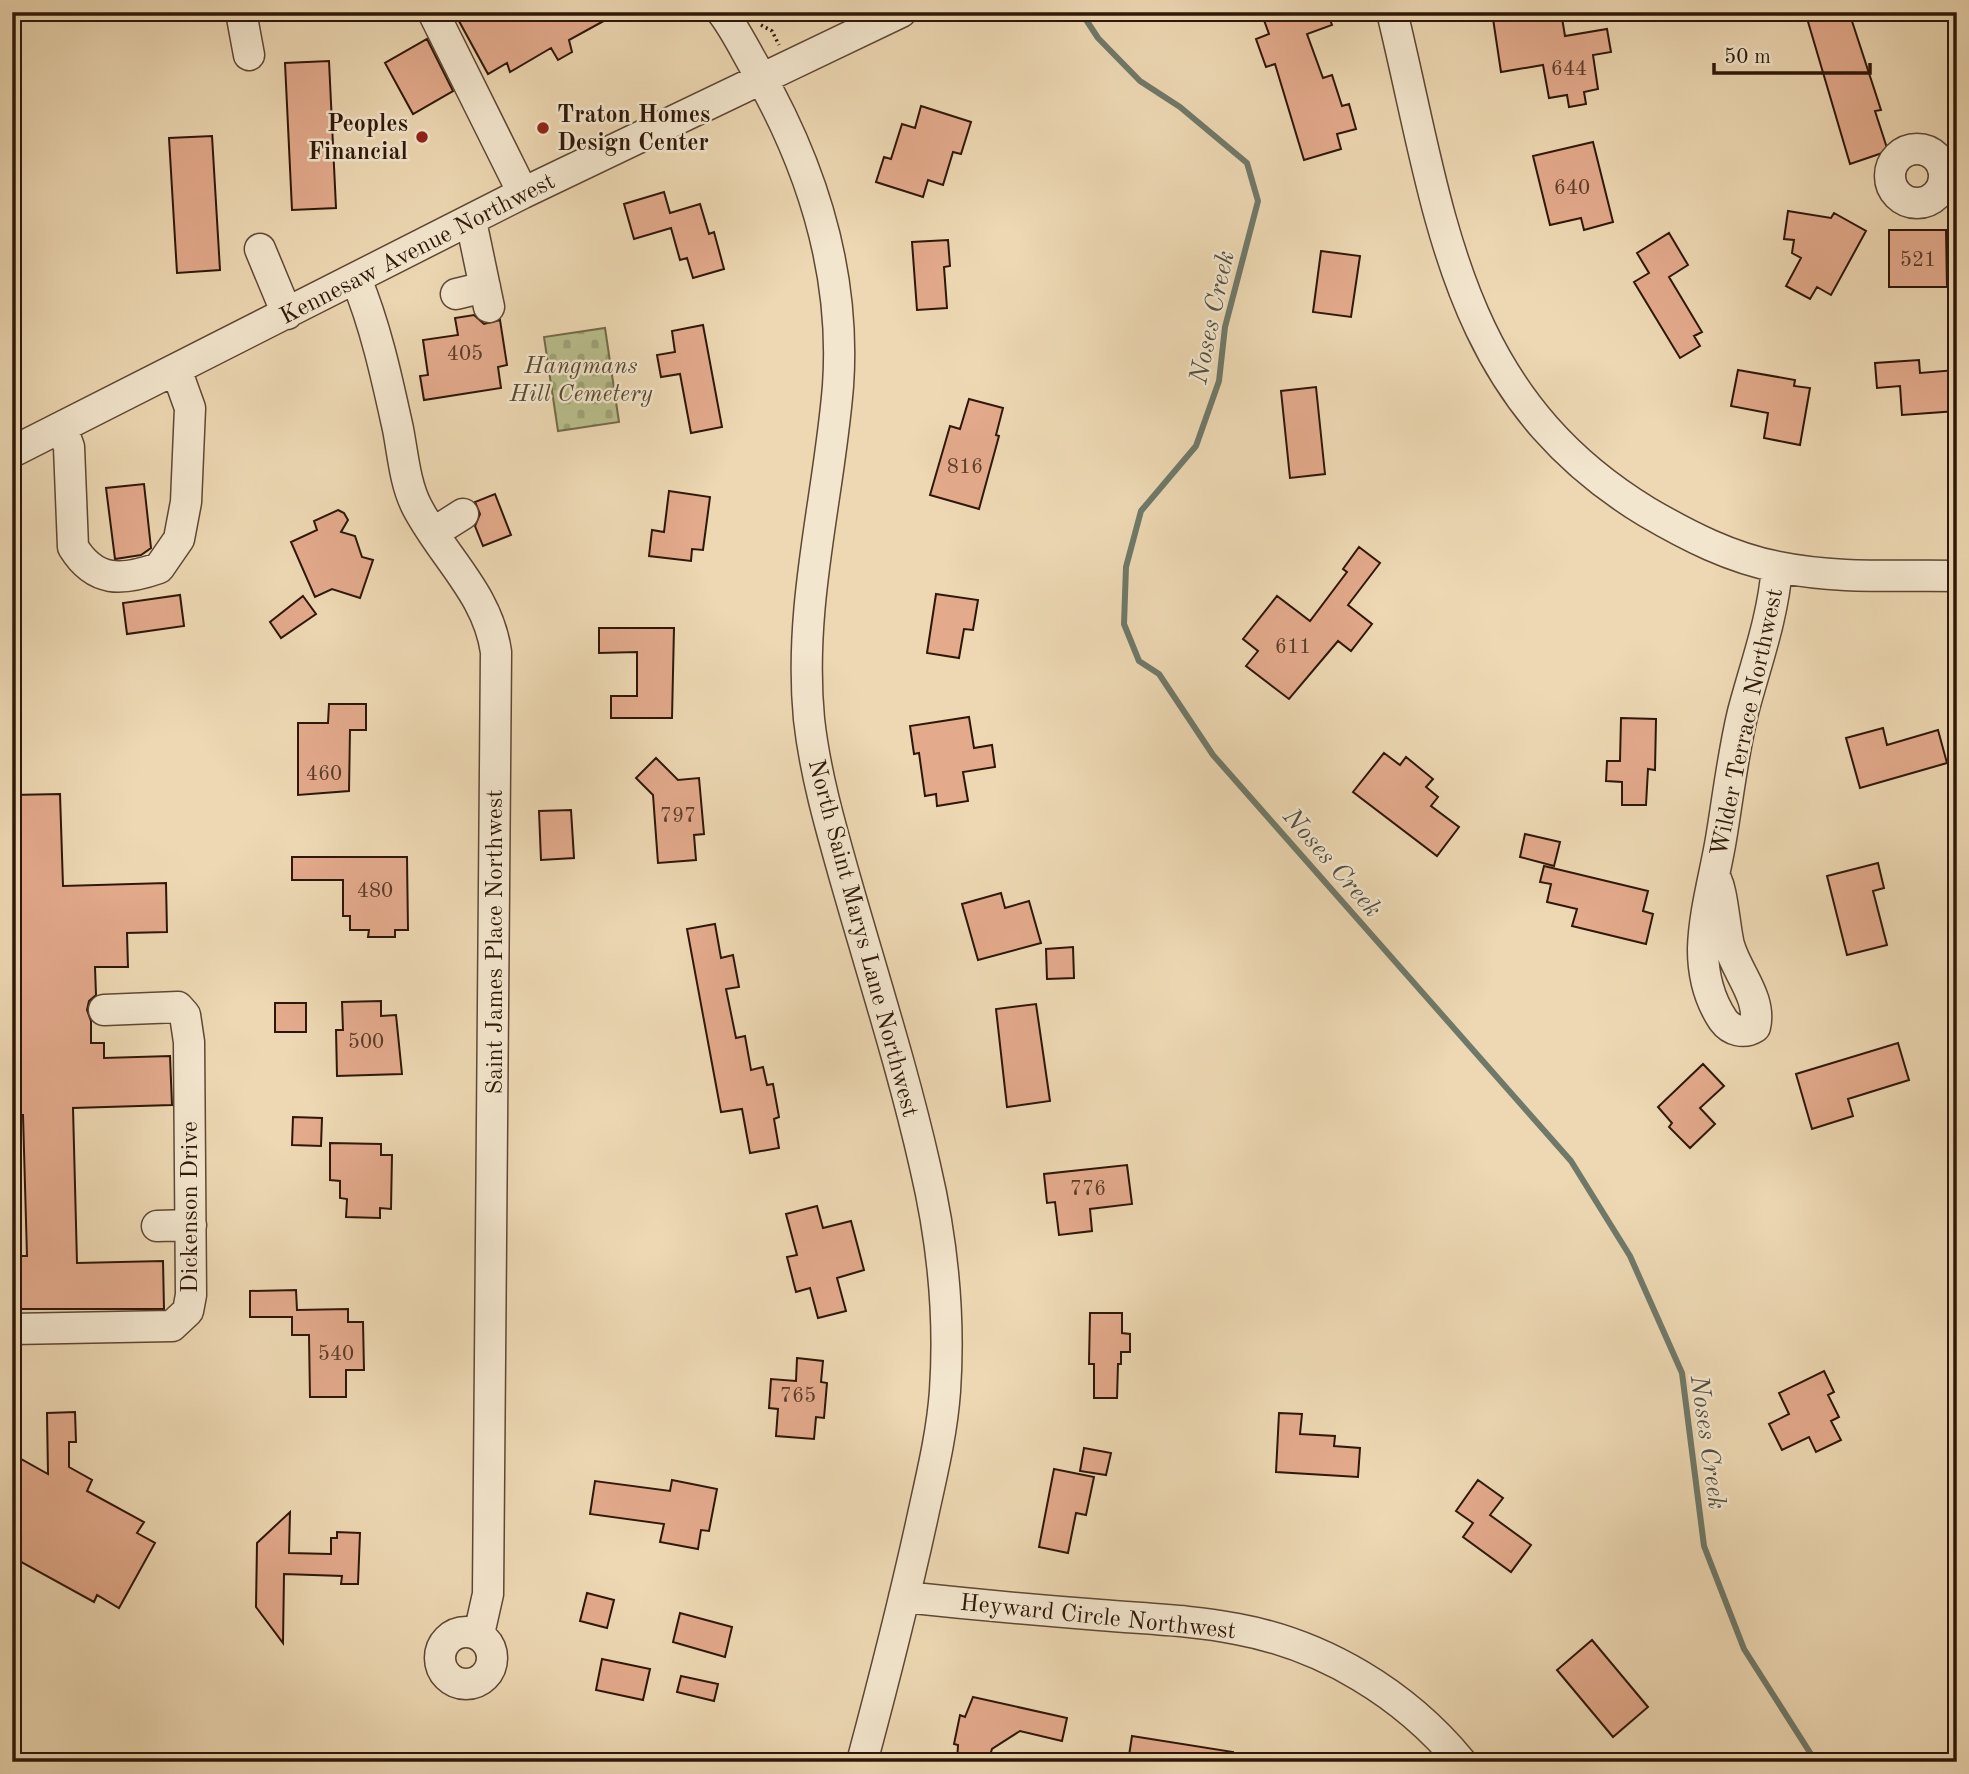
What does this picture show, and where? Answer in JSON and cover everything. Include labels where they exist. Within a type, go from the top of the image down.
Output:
[{"type":"street","points":[[241,12],[250,55]]},
{"type":"street","points":[[433,12],[523,193]]},
{"type":"street","name":"North Saint Marys Lane Northwest","points":[[722,12],[774,99],[818,205],[830,248],[837,301],[838,388],[810,582],[806,633],[806,677],[814,758],[824,805],[926,1169],[943,1284],[946,1358],[940,1433],[904,1597],[862,1762]]},
{"type":"street","name":"Kennesaw Avenue Northwest","points":[[12,452],[523,193],[901,12]]},
{"type":"street","points":[[1392,12],[1457,277],[1478,328],[1507,380],[1561,448],[1592,475],[1698,540],[1777,567],[1817,573],[1957,576]]},
{"type":"street","points":[[456,293],[487,297],[471,221]]},
{"type":"street","points":[[260,249],[287,314]]},
{"type":"street","name":"Saint James Place Northwest","points":[[356,279],[370,314],[415,505],[478,598],[490,624],[496,652],[488,1594],[479,1634]]},
{"type":"street","points":[[62,428],[69,447],[73,547],[80,560],[97,575],[127,576],[159,568],[179,539],[186,502],[190,408],[176,369]]},
{"type":"street","points":[[433,533],[463,514]]},
{"type":"street","name":"Wilder Terrace Northwest","points":[[1714,876],[1743,713],[1772,612],[1777,567]]},
{"type":"street","name":"Dickenson Drive","points":[[12,1329],[172,1326],[188,1311],[191,1295],[191,1225],[188,1028],[178,1007],[104,1010]]},
{"type":"street","points":[[158,1226],[191,1225]]},
{"type":"street","name":"Heyward Circle Northwest","points":[[904,1597],[1209,1624],[1257,1633],[1305,1648],[1365,1679],[1431,1728],[1461,1762]]},
{"type":"green space","name":"Hangmans Hill Cemetery","points":[[605,328],[619,422],[558,431],[544,337]]},
{"type":"building","points":[[454,12],[620,12],[569,40],[572,52],[558,60],[551,48],[510,72],[507,63],[488,74]]},
{"type":"building","points":[[1261,12],[1327,12],[1332,25],[1307,34],[1323,78],[1332,75],[1342,106],[1349,104],[1356,129],[1337,134],[1341,149],[1304,160],[1275,64],[1266,67],[1256,39],[1269,34]]},
{"type":"building","points":[[1492,12],[1561,12],[1565,36],[1607,29],[1611,52],[1593,55],[1598,89],[1584,92],[1586,104],[1569,107],[1567,95],[1549,98],[1543,65],[1501,72]]},
{"type":"building","points":[[1815,12],[1849,12],[1881,110],[1875,111],[1888,151],[1850,164],[1806,15]]},
{"type":"building","points":[[427,39],[453,91],[413,114],[385,63]]},
{"type":"building","points":[[329,61],[336,208],[292,210],[285,63]]},
{"type":"building","points":[[921,106],[971,122],[961,154],[953,152],[943,185],[928,180],[923,197],[876,182],[884,157],[891,159],[902,124],[915,128]]},
{"type":"building","points":[[212,136],[220,270],[177,273],[169,138]]},
{"type":"building","points":[[1593,142],[1613,222],[1584,230],[1581,218],[1550,225],[1533,156]]},
{"type":"building","points":[[664,192],[670,213],[700,204],[709,234],[714,232],[724,269],[693,278],[687,258],[680,260],[671,228],[634,239],[624,204]]},
{"type":"building","points":[[1788,211],[1831,218],[1834,213],[1866,231],[1831,295],[1817,287],[1810,299],[1786,286],[1801,258],[1792,253],[1794,240],[1784,239]]},
{"type":"building","points":[[1889,230],[1946,230],[1947,287],[1889,287]]},
{"type":"building","points":[[1669,233],[1688,265],[1669,277],[1702,332],[1694,336],[1700,346],[1680,358],[1634,282],[1649,273],[1637,253]]},
{"type":"building","points":[[948,240],[950,266],[944,267],[947,308],[917,310],[912,242]]},
{"type":"building","points":[[1321,251],[1360,256],[1351,317],[1313,312]]},
{"type":"building","points":[[474,315],[484,324],[500,320],[507,365],[498,367],[501,388],[424,400],[420,376],[428,375],[423,340],[458,335],[455,318]]},
{"type":"building","points":[[703,325],[722,427],[691,433],[680,374],[661,377],[657,355],[675,352],[672,331]]},
{"type":"building","points":[[1919,360],[1920,373],[1956,370],[1957,411],[1902,415],[1900,386],[1877,388],[1875,363]]},
{"type":"building","points":[[1738,370],[1795,380],[1794,386],[1810,388],[1800,445],[1764,438],[1768,413],[1731,406]]},
{"type":"building","points":[[1316,387],[1325,474],[1290,478],[1281,391]]},
{"type":"building","points":[[969,399],[1003,408],[996,435],[999,436],[979,509],[930,495],[950,426],[960,429]]},
{"type":"building","points":[[144,484],[151,548],[141,555],[115,559],[106,488]]},
{"type":"building","points":[[669,491],[710,497],[703,550],[692,549],[691,561],[649,556],[652,530],[664,532]]},
{"type":"building","points":[[495,494],[511,535],[483,546],[475,526],[480,514],[475,502]]},
{"type":"building","points":[[338,510],[344,513],[348,520],[341,532],[355,536],[362,557],[373,560],[360,598],[332,589],[315,597],[291,542],[317,530],[314,521]]},
{"type":"building","points":[[1359,547],[1380,563],[1348,605],[1372,624],[1351,651],[1338,641],[1289,699],[1246,666],[1258,651],[1243,639],[1277,596],[1310,621],[1347,572],[1343,569]]},
{"type":"building","points":[[936,594],[978,600],[973,630],[964,629],[959,658],[927,653]]},
{"type":"building","points":[[180,595],[184,626],[127,634],[123,603]]},
{"type":"building","points":[[303,596],[316,614],[281,638],[270,622]]},
{"type":"building","points":[[599,628],[674,628],[672,718],[611,718],[611,696],[637,696],[637,652],[599,653]]},
{"type":"building","points":[[329,704],[366,704],[366,730],[350,730],[349,791],[298,795],[298,723],[328,723]]},
{"type":"building","points":[[969,717],[974,748],[992,745],[995,767],[963,772],[968,801],[937,806],[936,794],[925,796],[919,753],[914,754],[910,726]]},
{"type":"building","points":[[1621,718],[1656,719],[1655,770],[1648,769],[1646,805],[1622,805],[1622,782],[1606,781],[1607,761],[1620,761]]},
{"type":"building","points":[[1883,728],[1887,745],[1938,730],[1947,763],[1860,788],[1846,738]]},
{"type":"building","points":[[1384,753],[1400,765],[1406,757],[1433,779],[1426,787],[1438,797],[1431,806],[1459,827],[1437,856],[1353,792]]},
{"type":"building","points":[[656,758],[678,780],[699,778],[704,834],[694,835],[696,860],[658,863],[653,795],[636,778]]},
{"type":"building","points":[[60,794],[63,886],[166,883],[167,932],[127,933],[128,967],[95,967],[96,995],[89,1001],[87,1010],[91,1021],[91,1043],[104,1043],[104,1058],[170,1056],[172,1105],[73,1108],[77,1263],[163,1261],[164,1309],[12,1309],[12,1256],[27,1256],[23,1115],[12,1115],[12,795]]},
{"type":"building","points":[[571,810],[574,858],[541,860],[539,811]]},
{"type":"building","points":[[1525,834],[1560,842],[1554,866],[1520,857]]},
{"type":"building","points":[[292,857],[407,857],[408,930],[395,930],[395,937],[368,937],[369,930],[350,930],[350,916],[343,916],[343,880],[292,880]]},
{"type":"building","points":[[1878,863],[1884,888],[1873,891],[1887,945],[1847,955],[1827,876]]},
{"type":"building","points":[[1544,866],[1648,891],[1643,911],[1653,914],[1646,944],[1572,926],[1577,909],[1547,902],[1551,884],[1540,882]]},
{"type":"building","points":[[1001,893],[1005,908],[1029,901],[1041,943],[978,960],[962,904]]},
{"type":"building","points":[[715,924],[721,958],[733,955],[739,987],[726,989],[736,1038],[745,1036],[751,1070],[763,1067],[767,1085],[773,1084],[779,1117],[774,1119],[779,1148],[750,1153],[742,1109],[721,1112],[687,929]]},
{"type":"building","points":[[1073,947],[1074,978],[1047,979],[1046,949]]},
{"type":"building","points":[[381,1001],[381,1016],[396,1015],[402,1074],[337,1076],[336,1030],[343,1030],[342,1002]]},
{"type":"building","points":[[275,1003],[306,1003],[306,1032],[275,1032]]},
{"type":"building","points":[[1036,1004],[1050,1101],[1007,1107],[996,1009]]},
{"type":"building","points":[[1898,1043],[1909,1080],[1848,1099],[1853,1116],[1812,1129],[1796,1074]]},
{"type":"building","points":[[1703,1064],[1724,1086],[1700,1108],[1715,1124],[1690,1148],[1669,1127],[1672,1123],[1658,1107]]},
{"type":"building","points":[[293,1117],[322,1118],[321,1146],[292,1145]]},
{"type":"building","points":[[330,1143],[381,1144],[381,1155],[392,1155],[391,1209],[380,1208],[380,1218],[346,1217],[347,1199],[340,1198],[340,1181],[330,1180]]},
{"type":"building","points":[[1127,1165],[1132,1204],[1090,1209],[1092,1231],[1059,1235],[1055,1202],[1047,1203],[1044,1174]]},
{"type":"building","points":[[817,1206],[823,1228],[851,1221],[864,1270],[837,1278],[846,1311],[818,1318],[810,1288],[796,1292],[787,1257],[797,1255],[786,1214]]},
{"type":"building","points":[[296,1290],[297,1310],[348,1309],[348,1322],[363,1322],[364,1370],[346,1370],[346,1397],[310,1397],[309,1335],[292,1335],[292,1317],[250,1317],[250,1291]]},
{"type":"building","points":[[1090,1313],[1122,1313],[1122,1333],[1130,1334],[1130,1352],[1121,1352],[1121,1364],[1118,1364],[1117,1398],[1094,1398],[1094,1364],[1089,1364]]},
{"type":"building","points":[[797,1358],[823,1361],[821,1382],[827,1383],[824,1418],[816,1417],[814,1439],[776,1436],[778,1409],[769,1408],[771,1379],[796,1381]]},
{"type":"building","points":[[1824,1371],[1834,1392],[1828,1395],[1839,1417],[1831,1421],[1841,1440],[1816,1452],[1809,1437],[1782,1450],[1769,1424],[1789,1414],[1779,1393]]},
{"type":"building","points":[[75,1412],[76,1442],[69,1442],[69,1467],[92,1480],[87,1491],[144,1522],[137,1533],[155,1543],[119,1608],[97,1595],[94,1602],[12,1557],[12,1454],[48,1474],[47,1413]]},
{"type":"building","points":[[1279,1413],[1302,1414],[1300,1434],[1335,1436],[1334,1446],[1360,1448],[1358,1477],[1276,1472]]},
{"type":"building","points":[[1084,1448],[1111,1453],[1106,1475],[1080,1471]]},
{"type":"building","points":[[1054,1469],[1094,1477],[1086,1515],[1076,1513],[1068,1553],[1039,1547]]},
{"type":"building","points":[[672,1480],[717,1489],[709,1531],[701,1530],[698,1549],[660,1542],[664,1524],[590,1514],[595,1481],[670,1491]]},
{"type":"building","points":[[1478,1480],[1503,1498],[1490,1515],[1531,1545],[1511,1572],[1463,1537],[1473,1523],[1456,1511]]},
{"type":"building","points":[[290,1512],[289,1553],[331,1554],[331,1538],[337,1538],[337,1532],[360,1533],[358,1584],[341,1584],[342,1576],[284,1574],[283,1643],[256,1607],[257,1543]]},
{"type":"building","points":[[587,1593],[614,1600],[607,1628],[580,1621]]},
{"type":"building","points":[[680,1613],[732,1627],[725,1657],[673,1642]]},
{"type":"building","points":[[1592,1640],[1648,1707],[1613,1737],[1557,1670]]},
{"type":"building","points":[[602,1659],[650,1669],[643,1700],[596,1690]]},
{"type":"building","points":[[681,1676],[718,1684],[714,1701],[677,1692]]},
{"type":"building","points":[[973,1697],[1067,1718],[1062,1741],[1020,1731],[992,1749],[988,1762],[957,1762],[958,1745],[954,1744],[960,1715],[965,1717]]},
{"type":"building","points":[[1132,1736],[1233,1752],[1232,1762],[1128,1762]]},
{"type":"waterway","name":"Noses Creek","points":[[1081,12],[1098,38],[1140,81],[1180,107],[1247,163],[1258,201],[1225,327],[1219,381],[1196,446],[1141,511],[1126,567],[1124,624],[1139,661],[1159,674],[1213,755],[1571,1161],[1630,1256],[1682,1373],[1704,1546],[1744,1649],[1816,1762]]},
{"type":"place","name":"Traton Homes Design Center","points":[[543,128]]},
{"type":"place","name":"Peoples Financial","points":[[422,137]]}]
